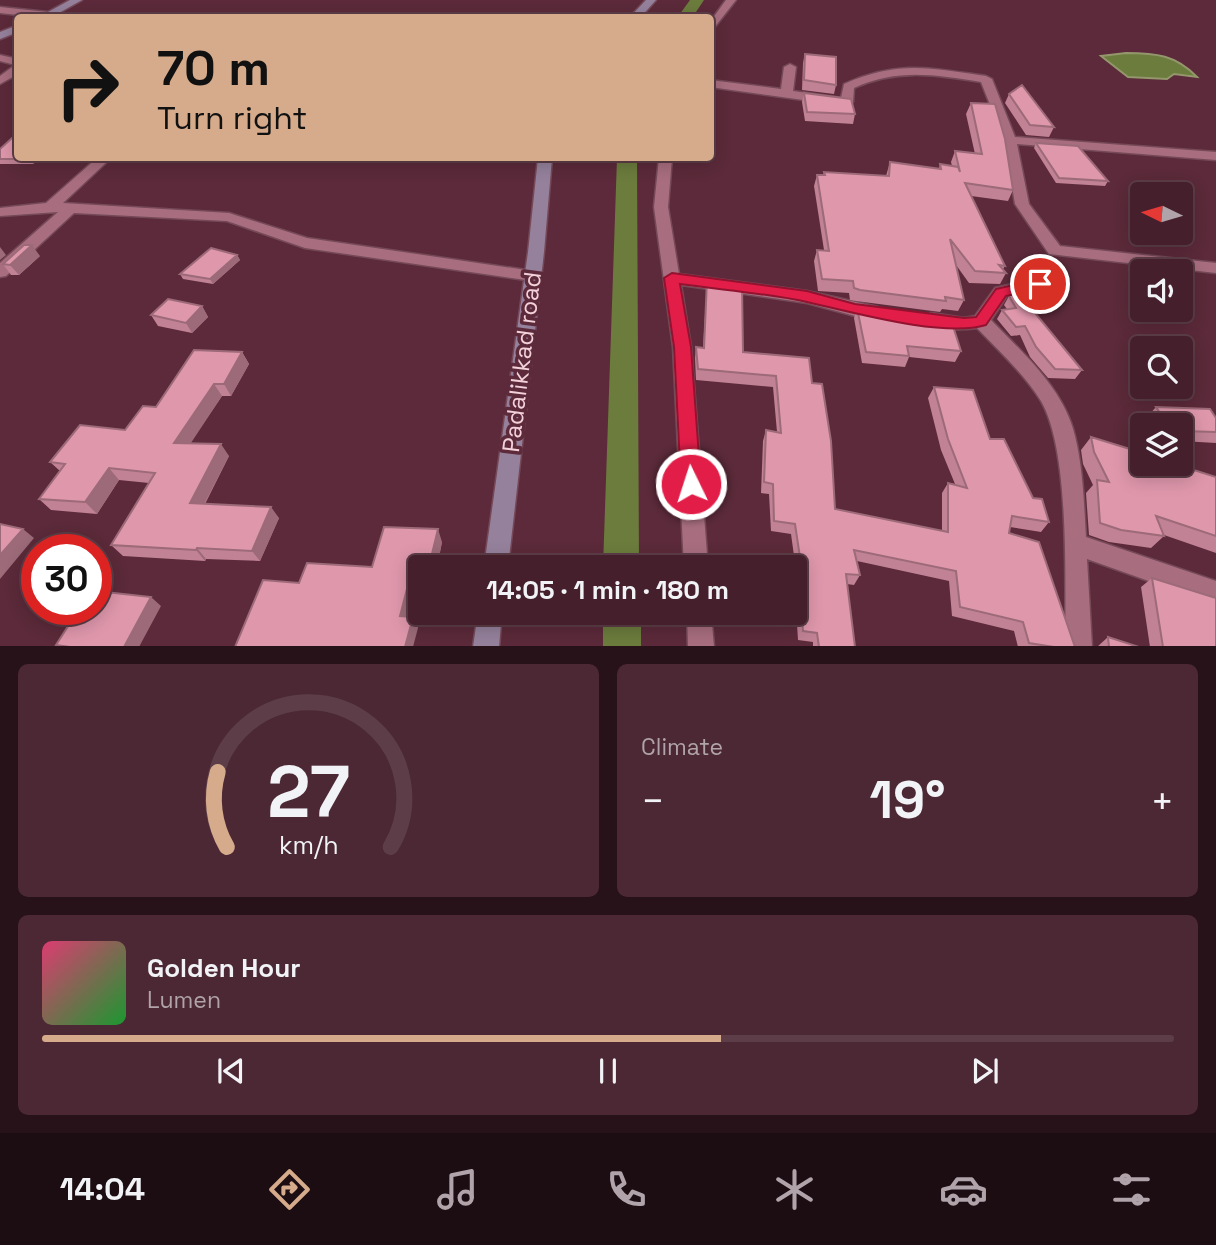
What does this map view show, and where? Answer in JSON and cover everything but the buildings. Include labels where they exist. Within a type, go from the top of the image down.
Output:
[{"type":"street","points":[[49,14],[77,0]]},
{"type":"street","points":[[638,14],[651,0]]},
{"type":"street","points":[[714,24],[731,0]]},
{"type":"street","points":[[0,9],[32,14]]},
{"type":"street","points":[[787,92],[790,67]]},
{"type":"street","points":[[0,81],[14,69]]},
{"type":"street","points":[[714,83],[847,102],[848,86],[875,74],[919,71],[986,79],[1010,140],[1023,204],[1055,250],[1216,268]]},
{"type":"street","points":[[1010,140],[1216,156]]},
{"type":"street","points":[[50,207],[101,161]]},
{"type":"street","name":"Padalikkad road","points":[[498,555],[545,161]]},
{"type":"street","points":[[665,161],[660,206],[682,347],[695,555]]},
{"type":"street","points":[[0,212],[50,207],[229,216],[306,243],[533,276]]},
{"type":"street","points":[[0,272],[71,208]]},
{"type":"street","points":[[672,278],[807,297],[855,310],[964,324],[981,321],[1001,292],[1040,284]]},
{"type":"street","points":[[981,321],[1021,362],[1049,398],[1065,434],[1073,498],[1079,646]]},
{"type":"street","points":[[1074,544],[1216,593]]},
{"type":"street","points":[[486,646],[488,625]]},
{"type":"street","points":[[700,625],[701,646]]},
{"type":"shaded area","points":[[1126,53],[1165,57],[1181,64],[1197,77],[1174,74],[1167,79],[1128,77],[1101,56]]},
{"type":"waterway","points":[[687,14],[697,0]]},
{"type":"waterway","points":[[621,555],[627,161]]},
{"type":"waterway","points":[[622,625],[622,646]]},
{"type":"route","points":[[691,484],[682,347],[672,278],[807,297],[855,310],[964,324],[981,321],[1001,292],[1040,284]]}]
